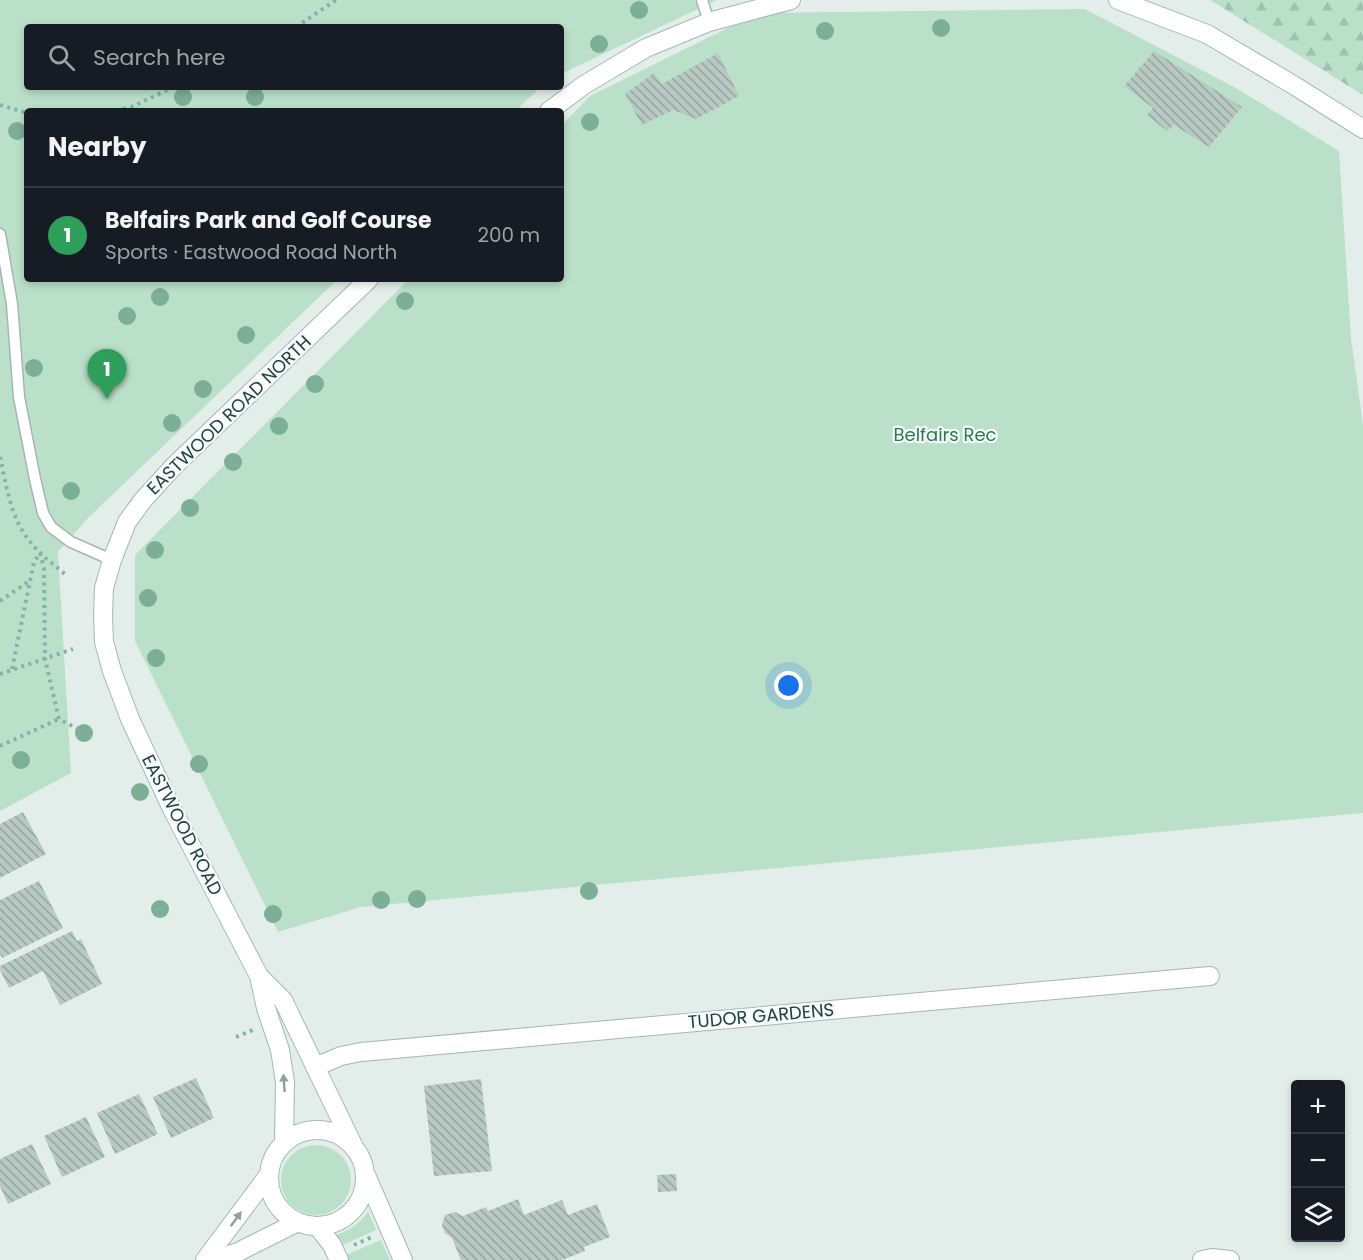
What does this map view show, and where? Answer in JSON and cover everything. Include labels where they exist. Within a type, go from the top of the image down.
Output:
[{"type":"street","points":[[553,108],[584,85],[646,48],[709,22],[791,0]]},
{"type":"street","points":[[1118,0],[1207,34],[1363,129]]},
{"type":"street","name":"EASTWOOD ROAD NORTH","points":[[112,671],[104,642],[104,588],[127,522],[143,500],[182,458],[366,282]]},
{"type":"street","name":"EASTWOOD ROAD","points":[[112,671],[130,719],[167,799],[260,976],[283,1000],[353,1145]]},
{"type":"street","name":"EASTWOOD ROAD","points":[[260,976],[266,1008],[280,1050],[285,1082],[284,1141]]},
{"type":"street","name":"TUDOR GARDENS","points":[[315,1067],[341,1056],[362,1052],[1210,976]]},
{"type":"street","points":[[205,1260],[267,1177],[284,1141],[303,1132],[324,1130],[340,1136],[353,1145],[362,1160],[365,1173],[403,1260]]},
{"type":"street","points":[[267,1177],[272,1198],[282,1213],[296,1222],[318,1227],[338,1222],[351,1212],[363,1190],[365,1173]]},
{"type":"street","points":[[213,1260],[238,1252],[296,1222]]},
{"type":"street","points":[[318,1227],[332,1245],[339,1260]]},
{"type":"street","points":[[1202,1260],[1212,1258],[1230,1260]]},
{"type":"lane","points":[[702,0],[709,22]]},
{"type":"lane","points":[[0,234],[12,304],[19,397],[34,479],[43,513],[51,527],[71,542],[112,560]]},
{"type":"path","points":[[300,24],[336,0]]},
{"type":"path","points":[[127,108],[168,90]]},
{"type":"path","points":[[0,105],[24,112]]},
{"type":"path","points":[[0,457],[10,498],[27,539],[66,575]]},
{"type":"path","points":[[12,669],[29,582],[34,562],[40,553]]},
{"type":"path","points":[[40,553],[44,568],[45,659],[59,719],[78,729]]},
{"type":"path","points":[[0,601],[29,582]]},
{"type":"path","points":[[0,674],[73,649]]},
{"type":"path","points":[[0,746],[59,719]]},
{"type":"green space","points":[[0,0],[717,0],[564,73],[564,24],[24,24],[24,90],[538,90],[518,108],[24,108],[24,282],[335,282],[88,518],[58,552],[71,773],[0,811]]},
{"type":"green space","points":[[1210,0],[1363,0],[1363,95]]},
{"type":"green space","name":"Belfairs Rec","points":[[1085,9],[1236,88],[1339,151],[1351,338],[1363,425],[1363,813],[361,907],[278,932],[135,641],[135,555],[406,282],[564,282],[564,123],[590,96],[758,13]]},
{"type":"green space","points":[[316,1145],[335,1151],[345,1161],[351,1180],[345,1199],[335,1209],[316,1215],[297,1209],[287,1199],[281,1180],[287,1161],[297,1151]]},
{"type":"green space","points":[[368,1211],[376,1230],[341,1246],[335,1236],[354,1226]]},
{"type":"green space","points":[[381,1240],[390,1260],[346,1260],[344,1256]]},
{"type":"building","points":[[1154,51],[1242,107],[1209,147],[1174,125],[1167,131],[1147,115],[1153,108],[1124,86]]},
{"type":"building","points":[[718,53],[739,96],[696,119],[673,110],[642,125],[625,94],[654,73],[662,84]]},
{"type":"building","points":[[23,812],[46,854],[0,878],[0,824]]},
{"type":"building","points":[[39,881],[63,928],[2,958],[0,954],[0,900]]},
{"type":"building","points":[[72,931],[77,941],[81,939],[102,984],[60,1005],[43,971],[9,988],[0,966]]},
{"type":"building","points":[[196,1078],[214,1118],[171,1138],[153,1097]]},
{"type":"building","points":[[481,1079],[492,1171],[434,1176],[424,1086]]},
{"type":"building","points":[[139,1094],[158,1134],[115,1154],[97,1113]]},
{"type":"building","points":[[86,1117],[105,1157],[62,1177],[44,1136]]},
{"type":"building","points":[[32,1144],[51,1184],[8,1204],[0,1186],[0,1159]]},
{"type":"building","points":[[676,1174],[677,1191],[658,1192],[657,1175]]},
{"type":"building","points":[[518,1199],[524,1215],[562,1200],[568,1215],[597,1204],[610,1237],[584,1247],[585,1251],[562,1260],[461,1260],[452,1238],[445,1233],[442,1225],[445,1215],[455,1212],[463,1216],[486,1207],[488,1211]]},
{"type":"place","name":"Belfairs Park and Golf Course","points":[[107,399]]}]
